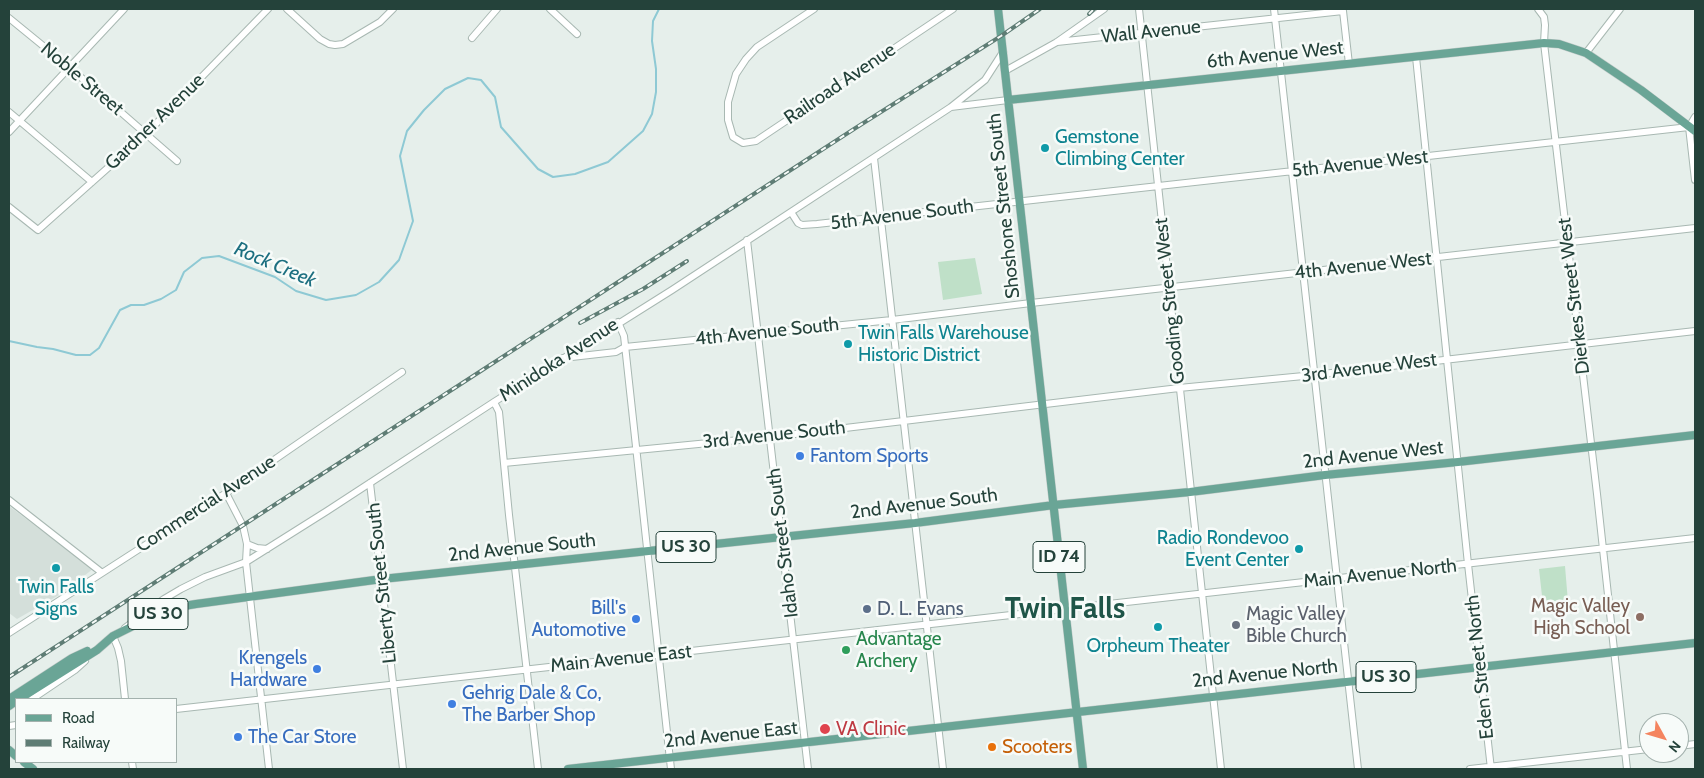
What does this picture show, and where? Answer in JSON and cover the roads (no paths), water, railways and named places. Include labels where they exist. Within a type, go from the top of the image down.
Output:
[{"type":"main road","name":"Shoshone Street South","points":[[998,9],[1065,609]]},
{"type":"main road","name":"6th Avenue West","points":[[1008,100],[1544,43],[1559,44],[1586,53],[1641,90],[1692,129]]},
{"type":"main road","name":"2nd Avenue West","points":[[1054,505],[1190,492],[1325,475],[1695,435]]},
{"type":"main road","name":"2nd Avenue South","points":[[20,698],[97,650],[111,638],[155,615],[178,607],[382,579],[915,523],[1054,505]]},
{"type":"main road","name":"ID 74","points":[[1065,609],[1076,712]]},
{"type":"main road","points":[[9,699],[72,658],[111,638]]},
{"type":"main road","name":"2nd Avenue North","points":[[1076,712],[1695,642]]},
{"type":"main road","points":[[1076,712],[1083,769]]},
{"type":"main road","name":"2nd Avenue East","points":[[568,769],[1076,712]]},
{"type":"street","name":"Gardner Avenue","points":[[9,207],[38,230],[146,134],[268,9]]},
{"type":"street","points":[[287,9],[320,39],[329,44],[336,45],[343,44],[380,22],[393,9]]},
{"type":"street","points":[[472,38],[498,9]]},
{"type":"street","points":[[550,9],[577,34]]},
{"type":"street","name":"Railroad Avenue","points":[[814,9],[757,47],[736,74],[730,94],[728,120],[733,137],[743,143],[756,141],[953,9]]},
{"type":"street","points":[[1005,71],[1056,42],[1104,9]]},
{"type":"street","name":"Gooding Street West","points":[[1140,9],[1221,769]]},
{"type":"street","points":[[1274,9],[1358,769]]},
{"type":"street","name":"Dierkes Street West","points":[[1538,9],[1544,17],[1544,43],[1592,447],[1627,769]]},
{"type":"street","points":[[1586,53],[1620,9]]},
{"type":"street","points":[[9,132],[120,10]]},
{"type":"street","name":"Wall Avenue","points":[[1056,42],[1343,11],[1349,64]]},
{"type":"street","name":"Noble Street","points":[[9,18],[69,67],[177,161]]},
{"type":"street","points":[[950,107],[985,80],[1003,52]]},
{"type":"street","name":"Eden Street North","points":[[1416,56],[1468,564],[1491,768]]},
{"type":"street","name":"Minidoka Avenue","points":[[111,638],[181,589],[246,562],[267,549],[618,322],[672,290],[950,107],[1008,100]]},
{"type":"street","points":[[9,112],[92,182]]},
{"type":"street","points":[[1695,117],[1692,129],[1695,180]]},
{"type":"street","name":"5th Avenue West","points":[[1020,201],[1556,142],[1692,129]]},
{"type":"street","points":[[874,158],[943,769]]},
{"type":"street","name":"5th Avenue South","points":[[791,212],[798,223],[802,225],[1020,201]]},
{"type":"street","name":"4th Avenue West","points":[[1031,302],[1695,228]]},
{"type":"street","name":"Idaho Street South","points":[[747,240],[808,769]]},
{"type":"street","name":"4th Avenue South","points":[[563,358],[616,352],[624,347],[892,320],[1031,302]]},
{"type":"street","points":[[618,322],[624,336],[671,769]]},
{"type":"street","name":"3rd Avenue West","points":[[1042,404],[1695,331]]},
{"type":"street","name":"Commercial Avenue","points":[[10,630],[226,493],[402,372]]},
{"type":"street","points":[[494,402],[499,412],[508,515],[538,769]]},
{"type":"street","name":"3rd Avenue South","points":[[504,463],[770,437],[1042,404]]},
{"type":"street","name":"Liberty Street South","points":[[370,483],[403,769]]},
{"type":"street","points":[[226,493],[243,526],[247,544],[246,562],[269,769]]},
{"type":"street","points":[[9,500],[101,572]]},
{"type":"street","name":"Main Avenue North","points":[[1065,609],[1695,538]]},
{"type":"street","points":[[247,544],[267,549]]},
{"type":"street","name":"Main Avenue East","points":[[178,709],[1065,609]]},
{"type":"street","points":[[111,638],[121,661],[125,698]]},
{"type":"street","points":[[33,698],[74,670],[97,650]]},
{"type":"street","points":[[1470,769],[1639,751]]},
{"type":"waterway","name":"Rock Creek","points":[[9,341],[76,355],[90,355],[99,348],[120,310],[131,305],[144,305],[161,299],[176,290],[184,272],[202,258],[219,256],[275,277],[296,291],[326,300],[356,295],[379,282],[399,260],[413,221],[400,156],[407,131],[445,89],[468,78],[481,80],[495,97],[501,127],[538,169],[553,177],[575,174],[608,162],[643,131],[652,114],[656,92],[656,69],[652,41],[653,21],[659,9]]},
{"type":"railway","points":[[9,677],[1040,9]]},
{"type":"railway","points":[[1089,14],[1094,9]]},
{"type":"railway","points":[[580,323],[643,289],[687,261]]},
{"type":"place","name":"Gemstone Climbing Center","points":[[1045,148]]},
{"type":"place","name":"Twin Falls Warehouse Historic District","points":[[848,344]]},
{"type":"place","name":"Fantom Sports","points":[[800,456]]},
{"type":"place","name":"Radio Rondevoo Event Center","points":[[1299,549]]},
{"type":"place","name":"Twin Falls Signs","points":[[56,568]]},
{"type":"place","name":"D. L. Evans","points":[[867,609]]},
{"type":"place","name":"Magic Valley High School","points":[[1640,617]]},
{"type":"place","name":"Bill's Automotive","points":[[636,619]]},
{"type":"place","name":"Magic Valley Bible Church","points":[[1236,625]]},
{"type":"place","name":"Orpheum Theater","points":[[1158,627]]},
{"type":"place","name":"Advantage Archery","points":[[846,650]]},
{"type":"place","name":"Krengels Hardware","points":[[317,669]]},
{"type":"place","name":"Gehrig Dale & Co, The Barber Shop","points":[[452,704]]},
{"type":"place","name":"VA Clinic","points":[[825,729]]},
{"type":"place","name":"The Car Store","points":[[238,737]]},
{"type":"place","name":"Scooters","points":[[992,747]]},
{"type":"district","name":"Twin Falls","points":[[1065,609]]}]
